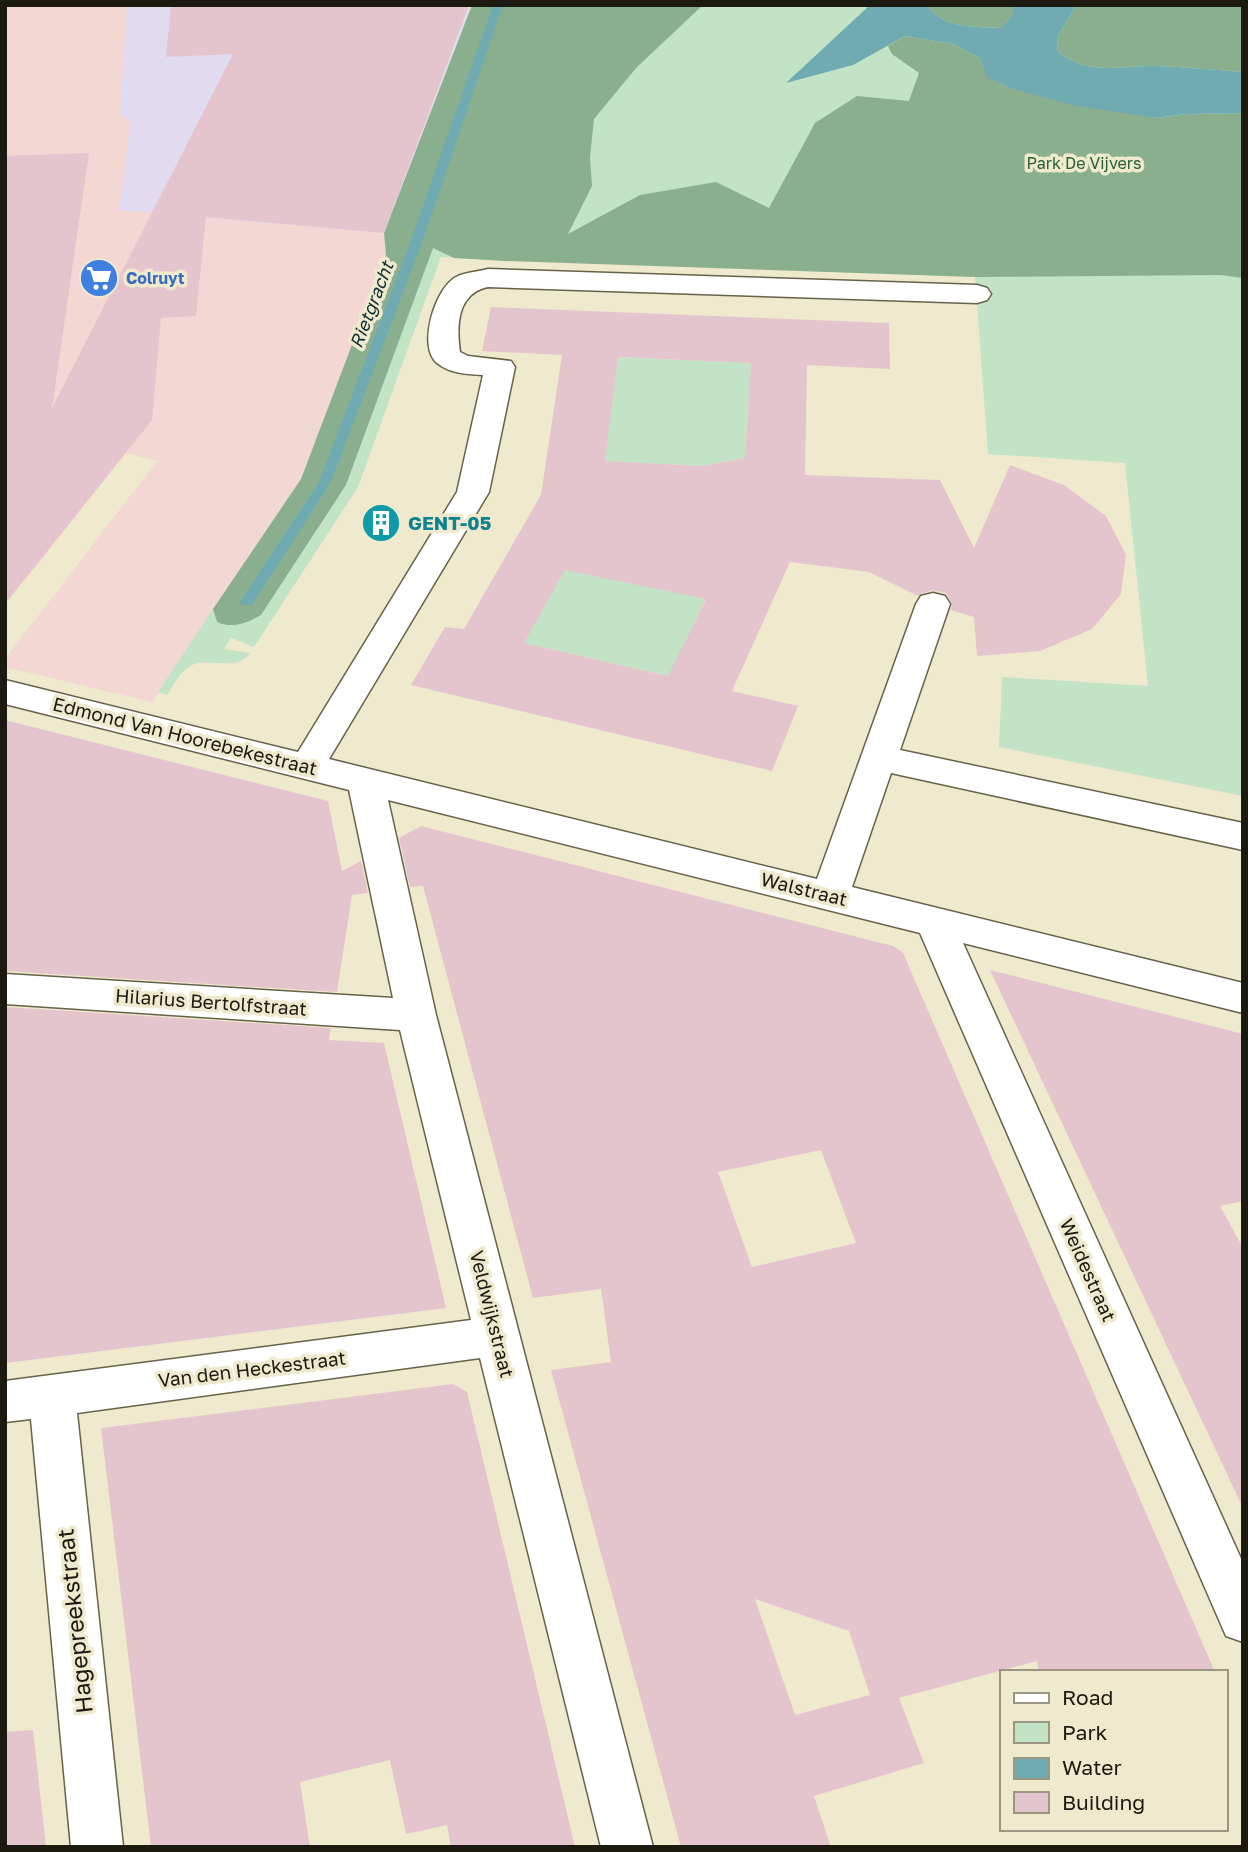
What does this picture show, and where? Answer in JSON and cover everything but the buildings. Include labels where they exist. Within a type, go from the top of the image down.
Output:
[{"type":"street","points":[[307,765],[473,492],[500,367],[461,365],[446,356],[442,342],[452,297],[466,283],[488,278],[977,294]]},
{"type":"street","points":[[830,896],[933,604]]},
{"type":"street","name":"Edmond Van Hoorebekestraat","points":[[5,692],[365,779]]},
{"type":"street","points":[[879,758],[1243,837]]},
{"type":"street","name":"Walstraat","points":[[365,779],[1243,998]]},
{"type":"street","name":"Veldwijkstraat","points":[[365,779],[416,1015],[627,1847]]},
{"type":"street","name":"Weidestraat","points":[[934,921],[1243,1619]]},
{"type":"street","name":"Hilarius Bertolfstraat","points":[[5,989],[416,1015]]},
{"type":"street","name":"Van den Heckestraat","points":[[5,1402],[498,1336]]},
{"type":"street","name":"Hagepreekstraat","points":[[52,1396],[97,1847]]},
{"type":"shaded area","points":[[5,5],[127,5],[120,114],[384,233],[386,255],[301,479],[152,702],[5,667],[5,659],[157,461],[125,453],[30,574],[5,568]]},
{"type":"shaded area","points":[[127,5],[472,5],[384,233],[119,210],[131,121],[120,115]]},
{"type":"green space","name":"Park De Vijvers","points":[[472,5],[1243,5],[1243,796],[999,747],[1002,677],[1148,686],[1125,463],[988,454],[975,277],[441,257],[358,487],[254,647],[231,638],[224,649],[250,653],[245,659],[231,663],[207,662],[192,665],[181,674],[167,695],[158,692],[213,609],[217,622],[346,485]]},
{"type":"green space","points":[[472,5],[703,5],[637,67],[594,119],[590,157],[592,186],[568,234],[640,195],[716,182],[769,208],[815,123],[857,96],[909,101],[919,73],[892,54],[888,46],[905,36],[953,44],[980,58],[988,77],[1010,88],[1155,118],[1187,114],[1243,113],[1243,278],[1221,275],[975,277],[505,261],[454,258],[433,248],[346,485],[261,615],[240,624],[217,622],[213,609],[301,479],[386,255],[384,233]]},
{"type":"green space","points":[[927,5],[1013,5],[1013,14],[1001,28],[971,27],[942,19]]},
{"type":"green space","points":[[1077,5],[1243,5],[1243,72],[1156,66],[1106,68],[1082,65],[1058,52],[1057,37]]},
{"type":"green space","points":[[615,357],[755,363],[748,405],[745,458],[702,466],[605,461]]},
{"type":"green space","points":[[573,554],[707,596],[685,642],[673,677],[519,642]]},
{"type":"water","points":[[870,5],[927,5],[942,19],[951,23],[1001,28],[1013,14],[1013,5],[1077,5],[1057,37],[1058,52],[1070,60],[1082,65],[1106,68],[1156,66],[1243,72],[1243,113],[1187,114],[1155,118],[1076,106],[1010,88],[987,77],[980,58],[953,44],[905,36],[853,65],[786,83]]},
{"type":"waterway","name":"Rietgracht","points":[[247,602],[325,482],[416,243],[498,5]]},
{"type":"place","name":"Colruyt","points":[[99,278]]},
{"type":"place","name":"GENT-05","points":[[381,523]]}]
